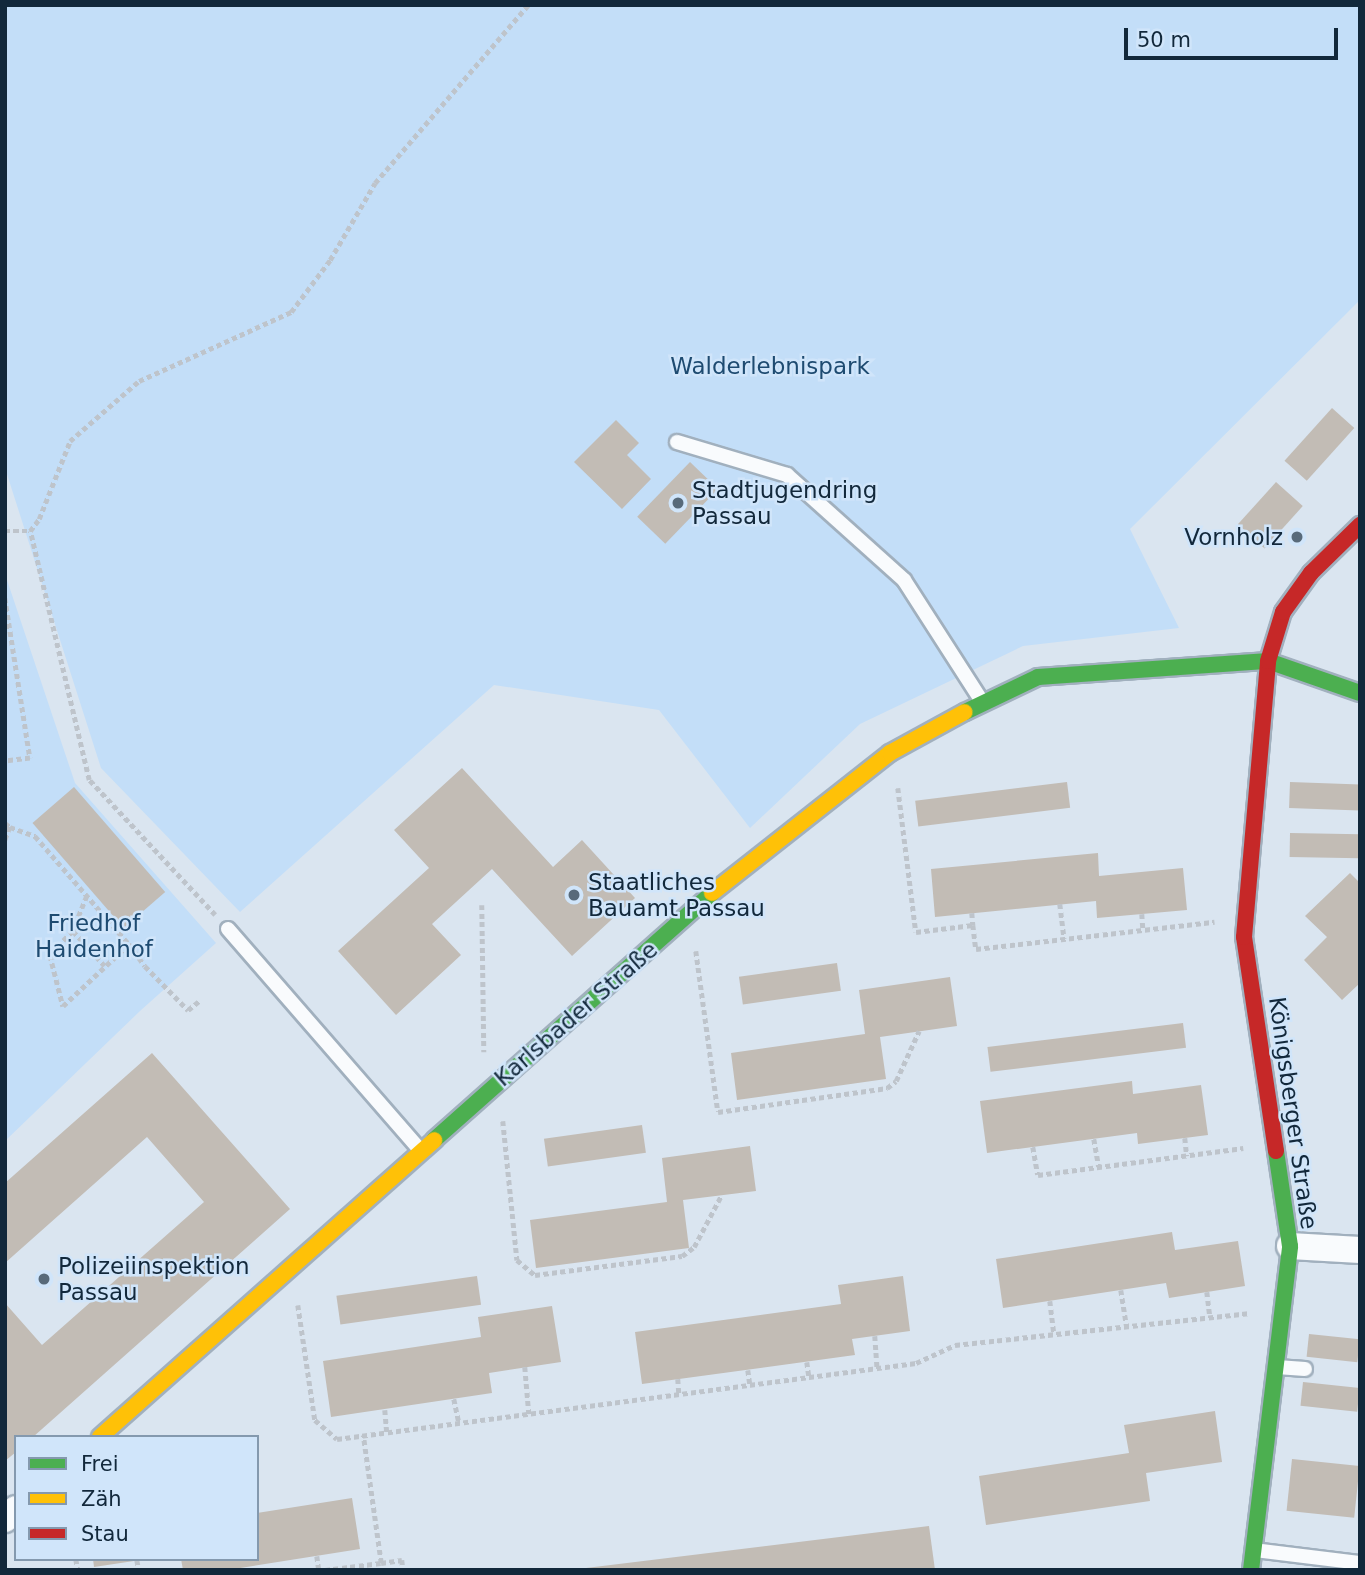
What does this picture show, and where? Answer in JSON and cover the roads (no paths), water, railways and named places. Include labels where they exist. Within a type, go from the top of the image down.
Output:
[{"type":"street","name":"Königsberger Straße","points":[[1251,1570],[1290,1246],[1244,937],[1268,661],[1283,612],[1311,573],[1360,525]]},
{"type":"street","name":"Karlsbader Straße","points":[[102,1435],[723,883],[890,753],[982,702],[1038,677],[1268,661]]},
{"type":"street","points":[[1268,661],[1360,694]]},
{"type":"street","points":[[1290,1246],[1360,1250]]},
{"type":"lane","points":[[677,442],[787,475],[904,580],[982,702]]},
{"type":"lane","points":[[228,929],[422,1152]]},
{"type":"lane","points":[[1276,1367],[1304,1369]]},
{"type":"lane","points":[[1254,1550],[1360,1563]]},
{"type":"place","name":"Stadtjugendring Passau","points":[[678,503]]},
{"type":"place","name":"Vornholz","points":[[1297,537]]},
{"type":"place","name":"Staatliches Bauamt Passau","points":[[574,895]]},
{"type":"place","name":"Polizeiinspektion Passau","points":[[44,1279]]},
{"type":"park label","name":"Walderlebnispark","points":[[770,366]]},
{"type":"park label","name":"Friedhof Haidenhof","points":[[94,936]]}]
